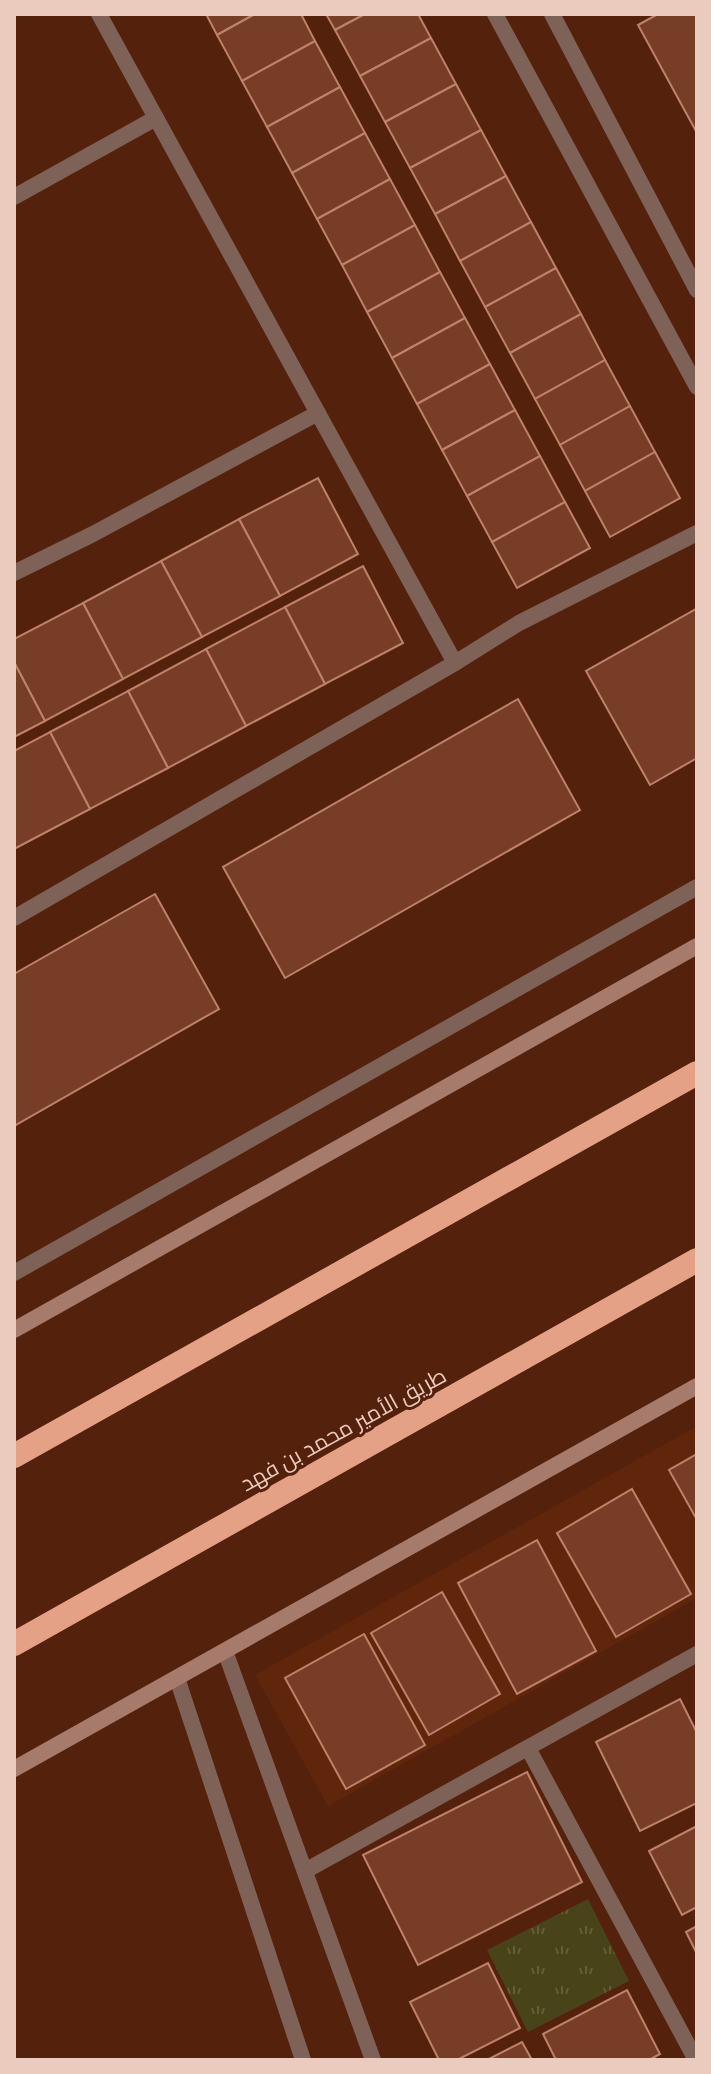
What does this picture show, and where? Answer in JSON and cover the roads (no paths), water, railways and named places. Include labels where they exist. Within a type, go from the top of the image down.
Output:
[{"type":"highway","points":[[14,1456],[697,1073]]},
{"type":"highway","name":"طريق الأمير محمد بن فهد","points":[[14,1644],[697,1260]]},
{"type":"main road","points":[[14,1330],[697,946]]},
{"type":"main road","points":[[14,1769],[697,1386]]},
{"type":"street","points":[[99,14],[455,663]]},
{"type":"street","points":[[495,14],[697,387]]},
{"type":"street","points":[[552,14],[697,290]]},
{"type":"street","points":[[14,197],[156,118]]},
{"type":"street","points":[[14,573],[318,413]]},
{"type":"street","points":[[14,918],[519,623],[697,533]]},
{"type":"street","points":[[14,1273],[697,887]]},
{"type":"street","points":[[225,1651],[373,2060]]},
{"type":"street","points":[[305,1871],[697,1654]]},
{"type":"street","points":[[177,1678],[303,2060]]},
{"type":"street","points":[[528,1748],[696,2060]]}]
